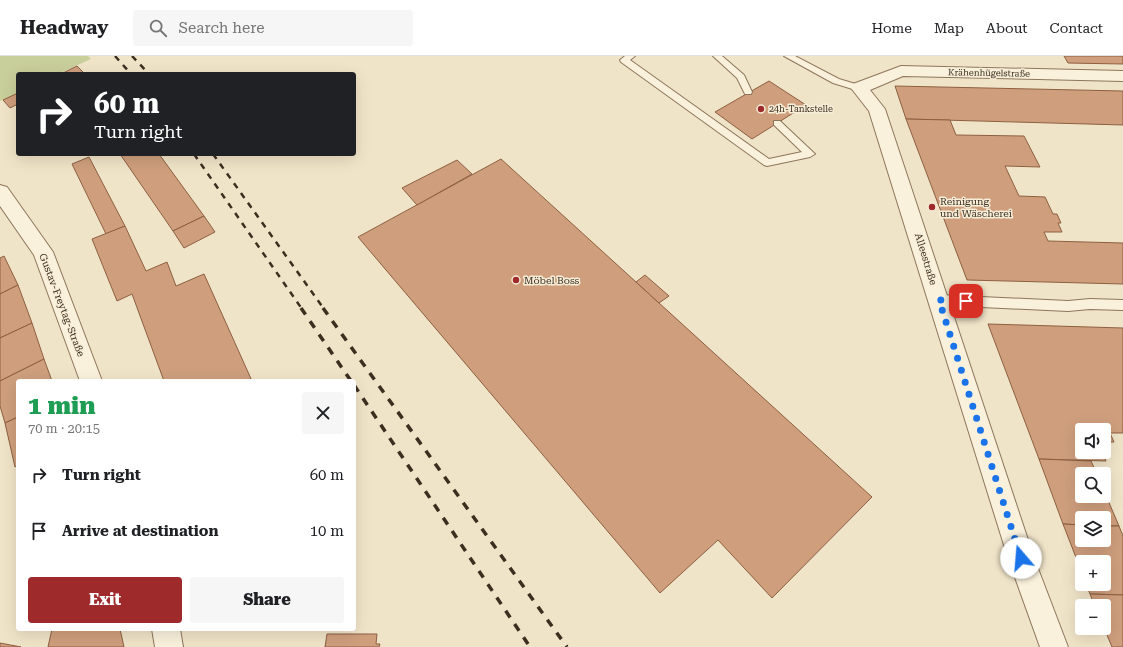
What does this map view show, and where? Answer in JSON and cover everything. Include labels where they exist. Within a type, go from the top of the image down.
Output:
[{"type":"street","name":"Krähenhügelstraße","points":[[859,88],[901,71],[1123,76]]},
{"type":"street","name":"Alleestraße","points":[[859,88],[877,109],[1021,558],[1054,647]]},
{"type":"street","name":"Gustav-Freytag-Straße","points":[[0,192],[43,252],[90,379]]},
{"type":"street","points":[[166,631],[170,647]]},
{"type":"lane","points":[[631,56],[624,60],[767,163],[810,154],[777,123]]},
{"type":"lane","points":[[717,56],[741,77],[748,92]]},
{"type":"lane","points":[[788,56],[836,81],[859,88]]},
{"type":"lane","points":[[939,300],[1068,306],[1090,304],[1123,305]]},
{"type":"green space","points":[[0,56],[88,56],[91,59],[62,72],[16,72],[16,94],[0,101]]},
{"type":"building","points":[[1064,56],[1123,56],[1123,64],[1068,63]]},
{"type":"building","points":[[77,66],[83,72],[65,72]]},
{"type":"building","name":"24h-Tankstelle","points":[[769,81],[806,105],[752,139],[715,112]]},
{"type":"building","points":[[895,86],[1123,91],[1123,125],[906,119]]},
{"type":"building","points":[[16,94],[16,105],[10,108],[3,100]]},
{"type":"building","points":[[906,119],[950,120],[956,135],[1024,136],[1040,167],[1005,166],[1019,196],[1045,197],[1053,214],[1057,214],[1061,223],[1058,223],[1062,232],[1044,232],[1048,241],[1123,243],[1123,284],[967,280]]},
{"type":"building","points":[[121,156],[160,156],[204,216],[173,231]]},
{"type":"building","points":[[89,157],[125,226],[106,234],[72,164]]},
{"type":"building","points":[[501,159],[872,497],[772,598],[718,540],[660,593],[358,237]]},
{"type":"building","points":[[457,160],[472,174],[417,205],[402,188]]},
{"type":"building","points":[[204,216],[215,232],[184,248],[173,231]]},
{"type":"building","points":[[125,226],[146,271],[167,262],[176,286],[204,274],[251,379],[163,379],[132,294],[117,301],[92,239]]},
{"type":"building","points":[[4,256],[18,285],[0,294],[0,258]]},
{"type":"building","points":[[645,275],[669,296],[659,303],[636,282]]},
{"type":"building","points":[[18,285],[32,323],[0,338],[0,294]]},
{"type":"building","points":[[32,323],[44,359],[0,381],[0,338]]},
{"type":"building","points":[[988,324],[1123,328],[1123,433],[1111,433],[1111,423],[1075,423],[1075,459],[1105,459],[1106,461],[1039,459]]},
{"type":"building","points":[[44,359],[51,379],[16,379],[16,418],[5,423],[0,406],[0,381]]},
{"type":"building","points":[[16,418],[15,467],[5,423]]},
{"type":"building","points":[[1111,435],[1114,442],[1111,442]]},
{"type":"building","points":[[1039,459],[1091,461],[1094,467],[1075,467],[1075,503],[1109,503],[1119,526],[1111,526],[1111,511],[1075,511],[1075,525],[1063,524]]},
{"type":"building","points":[[1063,524],[1075,525],[1075,547],[1111,547],[1111,526],[1119,526],[1123,536],[1123,595],[1090,594],[1089,591],[1111,591],[1111,555],[1075,555]]},
{"type":"building","points":[[1090,594],[1123,595],[1123,647],[1112,647],[1107,635],[1111,635],[1111,599],[1092,599]]},
{"type":"building","points":[[52,631],[120,631],[124,647],[48,647]]},
{"type":"building","points":[[327,634],[377,634],[376,644],[380,644],[379,647],[325,647]]},
{"type":"building","points":[[0,643],[21,647],[0,647]]},
{"type":"railway","points":[[115,56],[129,72]]},
{"type":"railway","points":[[132,56],[147,72]]},
{"type":"railway","points":[[195,156],[302,309]]},
{"type":"railway","points":[[214,156],[324,309]]},
{"type":"railway","points":[[301,308],[350,379]]},
{"type":"railway","points":[[323,308],[567,647]]},
{"type":"railway","points":[[356,388],[530,647]]},
{"type":"place","name":"24h-Tankstelle","points":[[761,109]]},
{"type":"place","name":"Reinigung und Wäscherei","points":[[932,207]]},
{"type":"place","name":"Möbel Boss","points":[[516,280]]},
{"type":"route","points":[[966,301],[939,300],[1021,558]]}]
